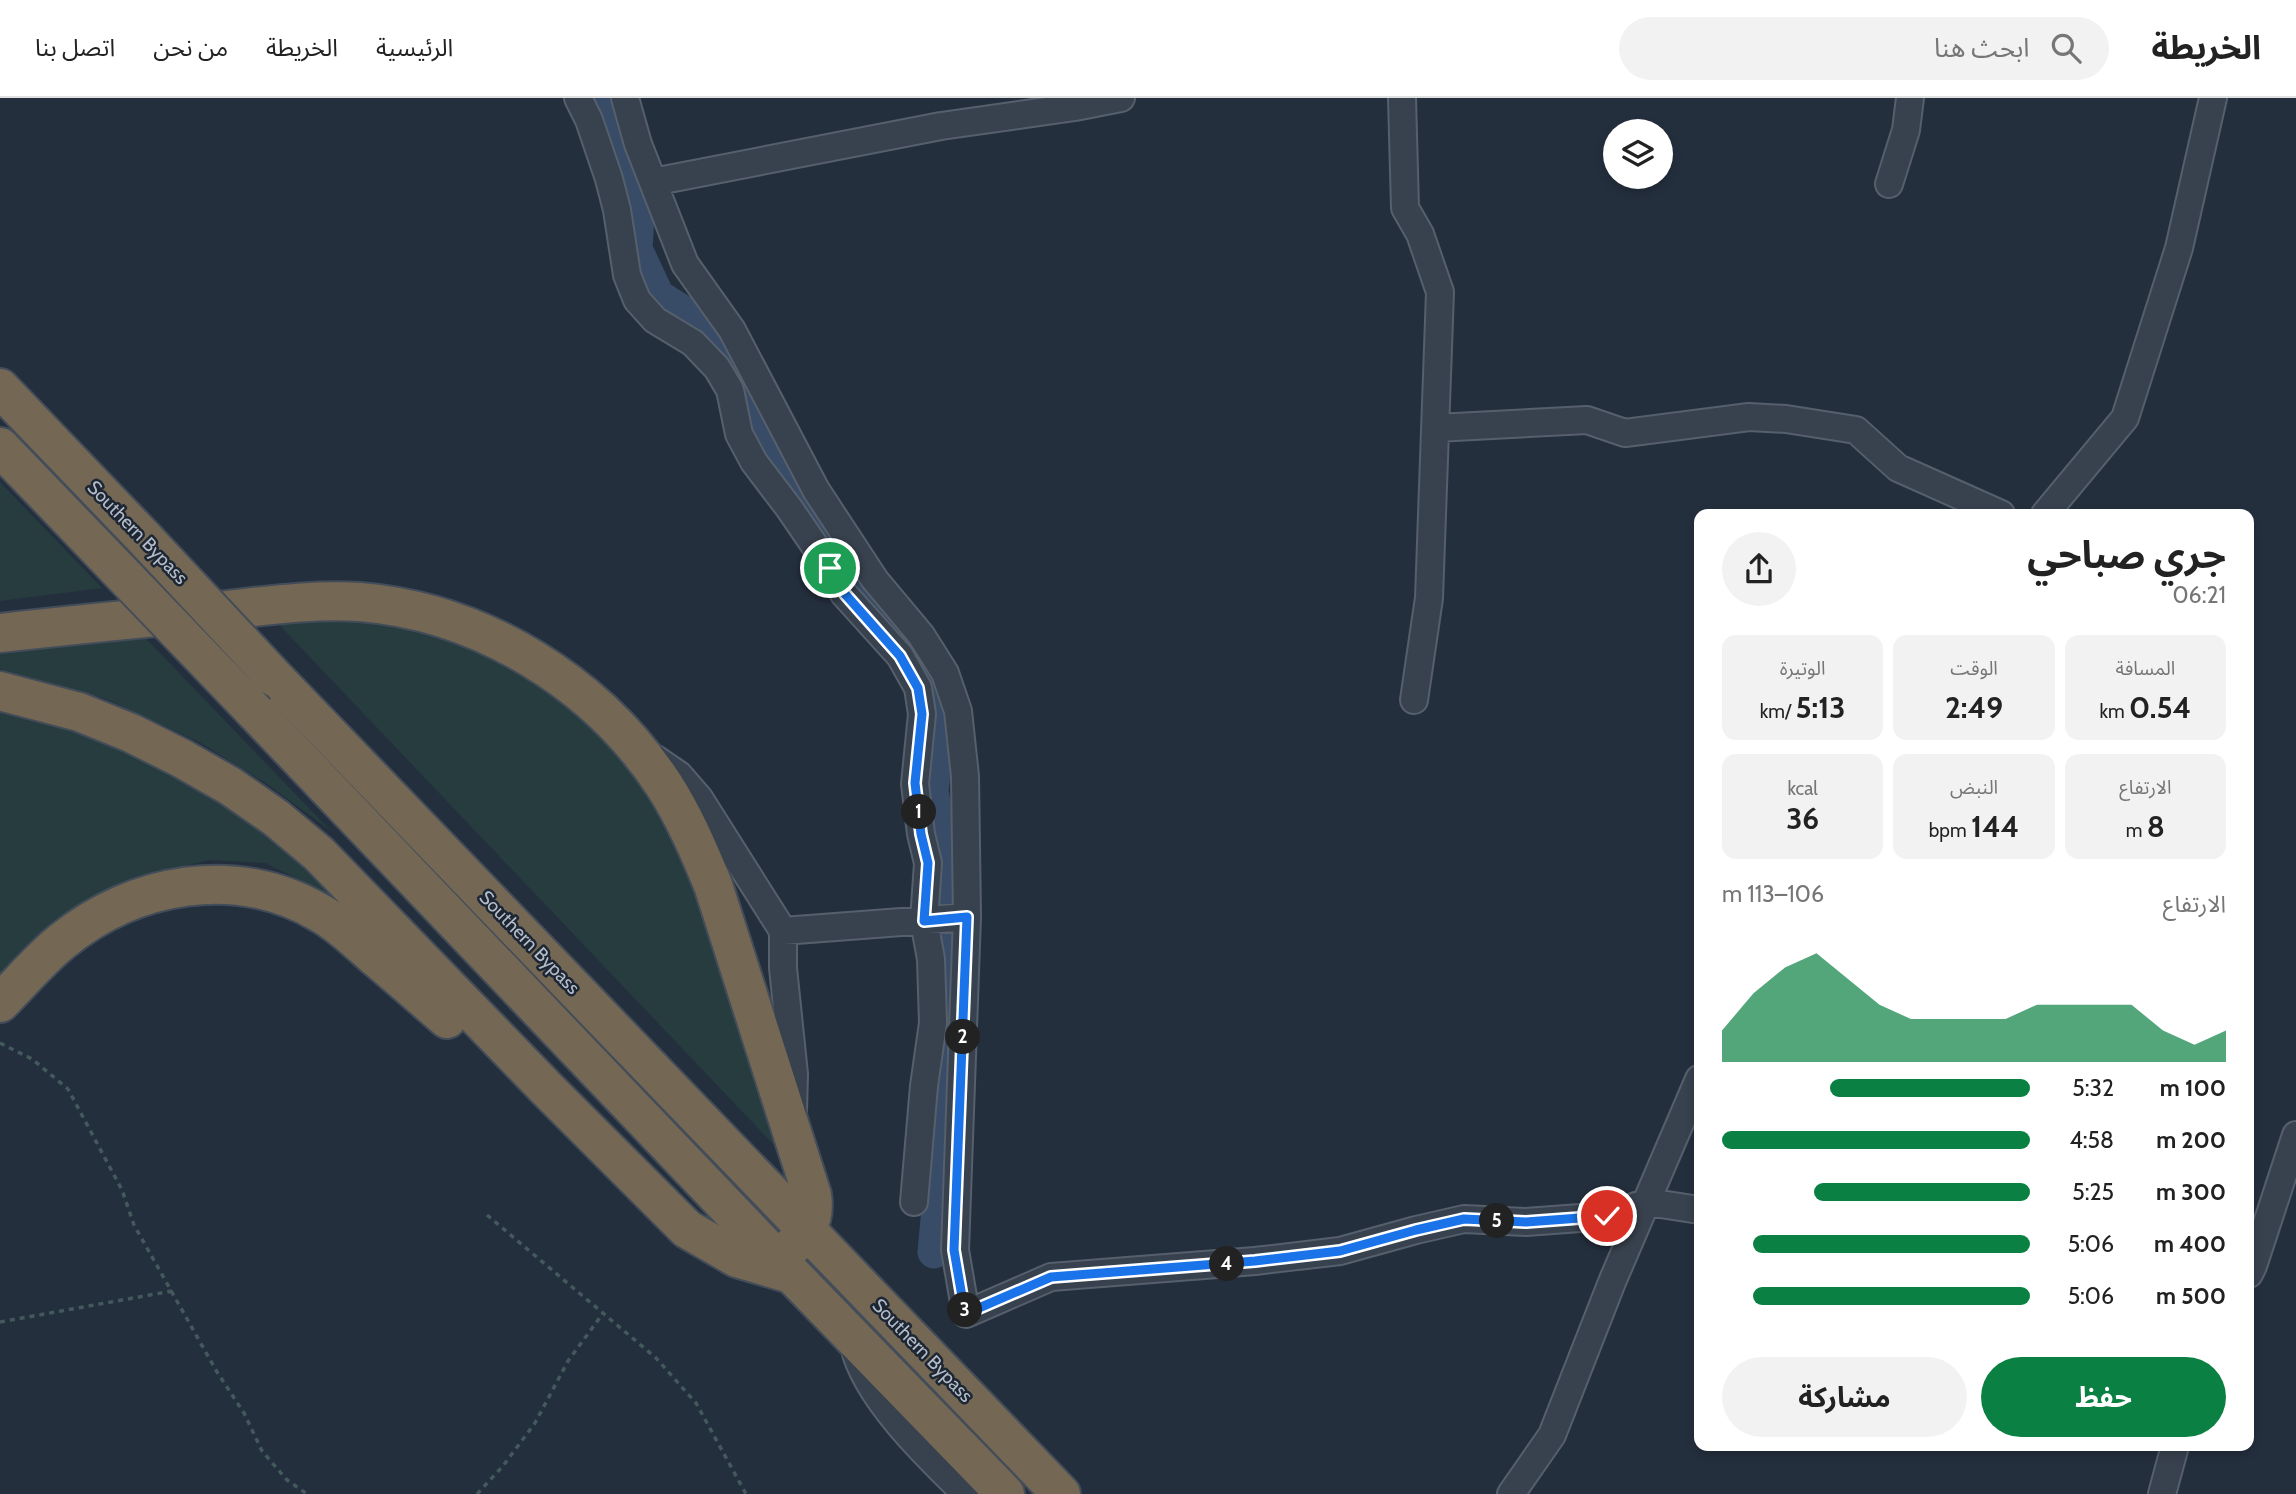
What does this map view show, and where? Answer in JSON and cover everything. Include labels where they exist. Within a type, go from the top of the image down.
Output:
[{"type":"highway","name":"Southern Bypass","points":[[0,388],[274,677],[1061,1494]]},
{"type":"highway","name":"Southern Bypass","points":[[0,447],[1005,1494]]},
{"type":"highway","points":[[0,633],[297,602],[340,601],[394,607],[463,626],[500,641],[568,682],[599,708],[639,750],[665,786],[695,841],[713,885],[812,1195],[814,1207],[808,1230],[786,1267],[737,1258],[687,1230],[547,1090],[319,854],[276,818],[210,775],[131,733],[79,712],[0,691]]},
{"type":"highway","points":[[0,1003],[60,942],[103,913],[151,894],[201,884],[234,884],[267,890],[321,913],[342,927],[476,1042],[547,1090]]},
{"type":"street","points":[[653,182],[942,125],[1121,98]]},
{"type":"street","points":[[1402,98],[1405,208],[1420,234],[1440,292],[1429,598],[1414,700]]},
{"type":"street","points":[[1889,184],[1906,130],[1910,98]]},
{"type":"street","points":[[2049,509],[2125,418],[2179,248],[2213,98]]},
{"type":"street","points":[[914,1202],[924,1086],[933,1023],[930,959],[924,921],[928,863],[921,834],[915,783],[922,714],[918,688],[900,656],[845,594],[830,568],[754,463],[739,434],[730,390],[718,368],[693,343],[654,320],[637,300],[627,275],[609,178],[584,109],[626,99],[638,144],[685,264],[732,330],[816,490],[875,580],[922,635],[944,673],[958,711],[965,776],[967,917],[954,1250],[965,1314],[1051,1277],[1255,1261],[1340,1251],[1464,1219],[1526,1222],[1607,1216],[1648,1202],[1694,1209]]},
{"type":"street","points":[[1436,428],[1587,421],[1625,432],[1749,417],[1798,421],[1856,430],[1898,468],[1990,509]]},
{"type":"street","points":[[639,750],[666,765],[699,797],[783,931],[783,968],[794,1074],[790,1130]]},
{"type":"street","points":[[783,931],[967,917]]},
{"type":"street","points":[[1511,1494],[1552,1435],[1612,1282],[1694,1091]]},
{"type":"street","points":[[2254,1263],[2296,1135]]},
{"type":"street","points":[[853,1337],[856,1355],[867,1380],[922,1449],[967,1494]]},
{"type":"street","points":[[2162,1494],[2174,1451]]},
{"type":"path","points":[[0,1043],[32,1059],[68,1089],[122,1190],[134,1225],[217,1372],[244,1413],[262,1451],[287,1480],[307,1494]]},
{"type":"path","points":[[487,1216],[656,1358],[696,1403],[746,1494]]},
{"type":"path","points":[[0,1322],[172,1291]]},
{"type":"path","points":[[477,1494],[503,1466],[535,1423],[568,1361],[604,1312]]},
{"type":"green space","points":[[0,482],[102,588],[0,601]]},
{"type":"green space","points":[[266,611],[356,613],[437,631],[508,660],[584,714],[625,757],[680,844],[729,979],[775,1146]]},
{"type":"green space","points":[[133,625],[331,831],[270,786],[199,742],[106,699],[0,669],[0,642]]},
{"type":"green space","points":[[0,703],[102,732],[265,817],[339,899],[265,863],[209,860],[132,879],[67,916],[0,980]]},
{"type":"waterway","points":[[592,98],[639,198],[636,249],[658,296],[702,324],[734,359],[752,393],[763,444],[807,505],[837,561],[865,599],[904,638],[934,689],[938,746],[932,790],[943,855],[952,1033],[942,1088],[940,1188],[934,1252]]},
{"type":"route","points":[[830,568],[845,594],[900,656],[918,688],[922,714],[915,783],[921,834],[928,863],[924,921],[967,917],[954,1250],[965,1314],[1051,1277],[1255,1261],[1340,1251],[1464,1219],[1526,1222],[1607,1216]]}]
